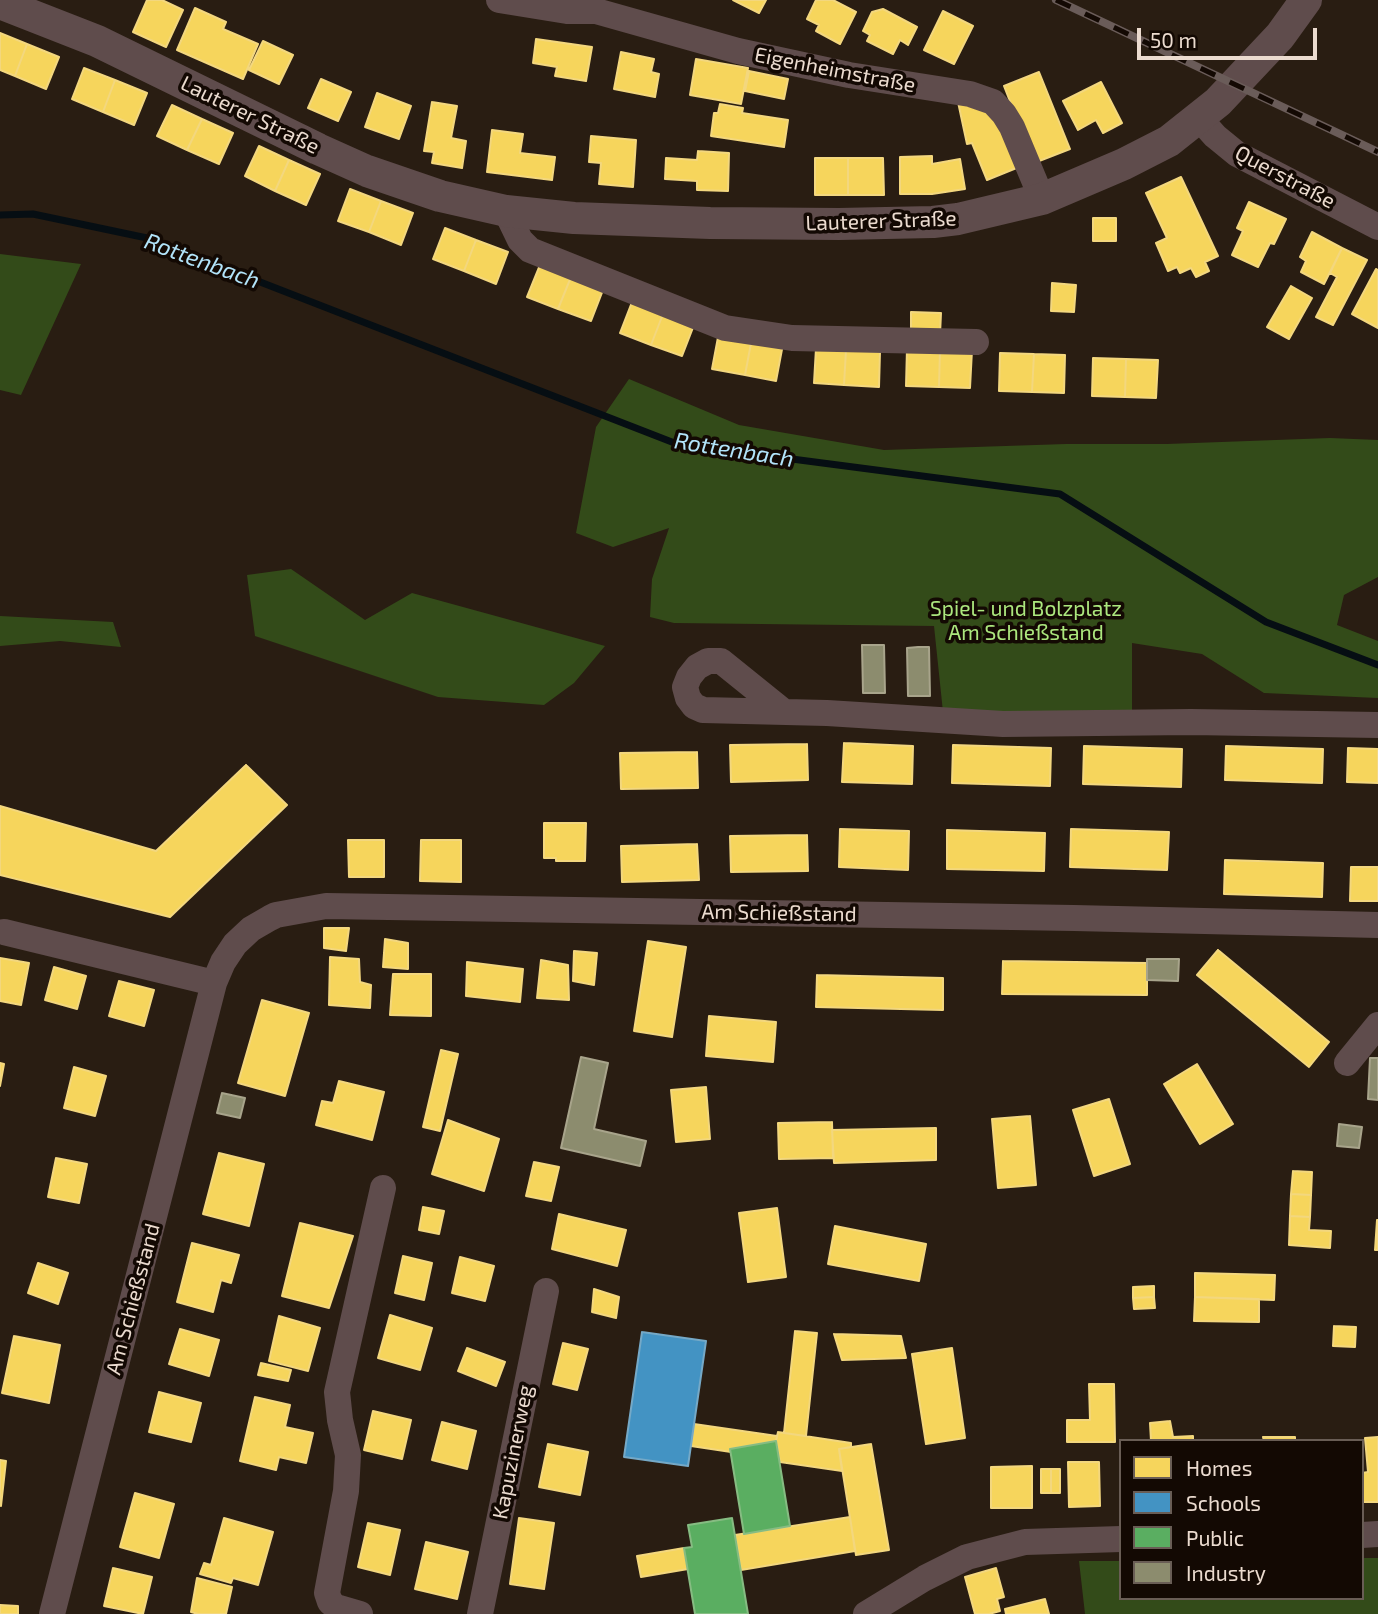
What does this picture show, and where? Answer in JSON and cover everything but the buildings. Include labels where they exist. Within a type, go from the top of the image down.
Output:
[{"type":"street","name":"Eigenheimstraße","points":[[499,0],[567,11],[585,5],[738,51],[849,75],[970,94],[993,102],[1012,127],[1042,199]]},
{"type":"street","name":"Lauterer Straße","points":[[0,3],[97,41],[368,171],[440,196],[506,211],[587,219],[839,224],[958,219],[1042,199],[1124,164],[1169,141],[1218,102],[1280,36],[1306,0]]},
{"type":"street","name":"Querstraße","points":[[1199,118],[1237,154],[1378,227]]},
{"type":"street","points":[[506,211],[520,240],[530,250],[725,328],[792,338],[976,342]]},
{"type":"street","points":[[782,711],[1003,724],[1191,722],[1378,725]]},
{"type":"street","name":"Am Schießstand","points":[[52,1614],[214,984],[231,951],[251,929],[276,915],[326,906],[1378,925]]},
{"type":"street","points":[[4,932],[214,984]]},
{"type":"street","points":[[1347,1063],[1378,1025]]},
{"type":"street","points":[[360,1614],[336,1607],[330,1602],[327,1593],[346,1491],[348,1455],[337,1392],[383,1188]]},
{"type":"street","name":"Kapuzinerweg","points":[[480,1614],[546,1291]]},
{"type":"street","points":[[866,1614],[925,1578],[967,1557],[1025,1542],[1119,1539]]},
{"type":"green space","points":[[0,254],[81,264],[21,395],[0,390]]},
{"type":"green space","name":"Spiel- und Bolzplatz Am Schießstand","points":[[629,379],[739,425],[884,450],[1330,438],[1378,440],[1378,577],[1344,595],[1337,625],[1378,641],[1378,698],[1264,693],[1202,654],[1132,643],[1132,715],[943,712],[934,626],[674,623],[650,617],[652,579],[669,528],[613,547],[576,533],[596,427]]},
{"type":"green space","points":[[291,569],[365,620],[412,593],[605,646],[574,683],[544,705],[438,697],[255,636],[247,575]]},
{"type":"green space","points":[[0,616],[113,622],[121,647],[60,641],[0,646]]},
{"type":"green space","points":[[1364,1558],[1378,1558],[1378,1614],[1085,1614],[1079,1561],[1119,1561],[1119,1600],[1364,1600]]},
{"type":"waterway","name":"Rottenbach","points":[[0,215],[33,214],[147,238],[677,444],[1060,494],[1266,622],[1378,665]]},
{"type":"railway","points":[[1056,0],[1378,152]]}]
